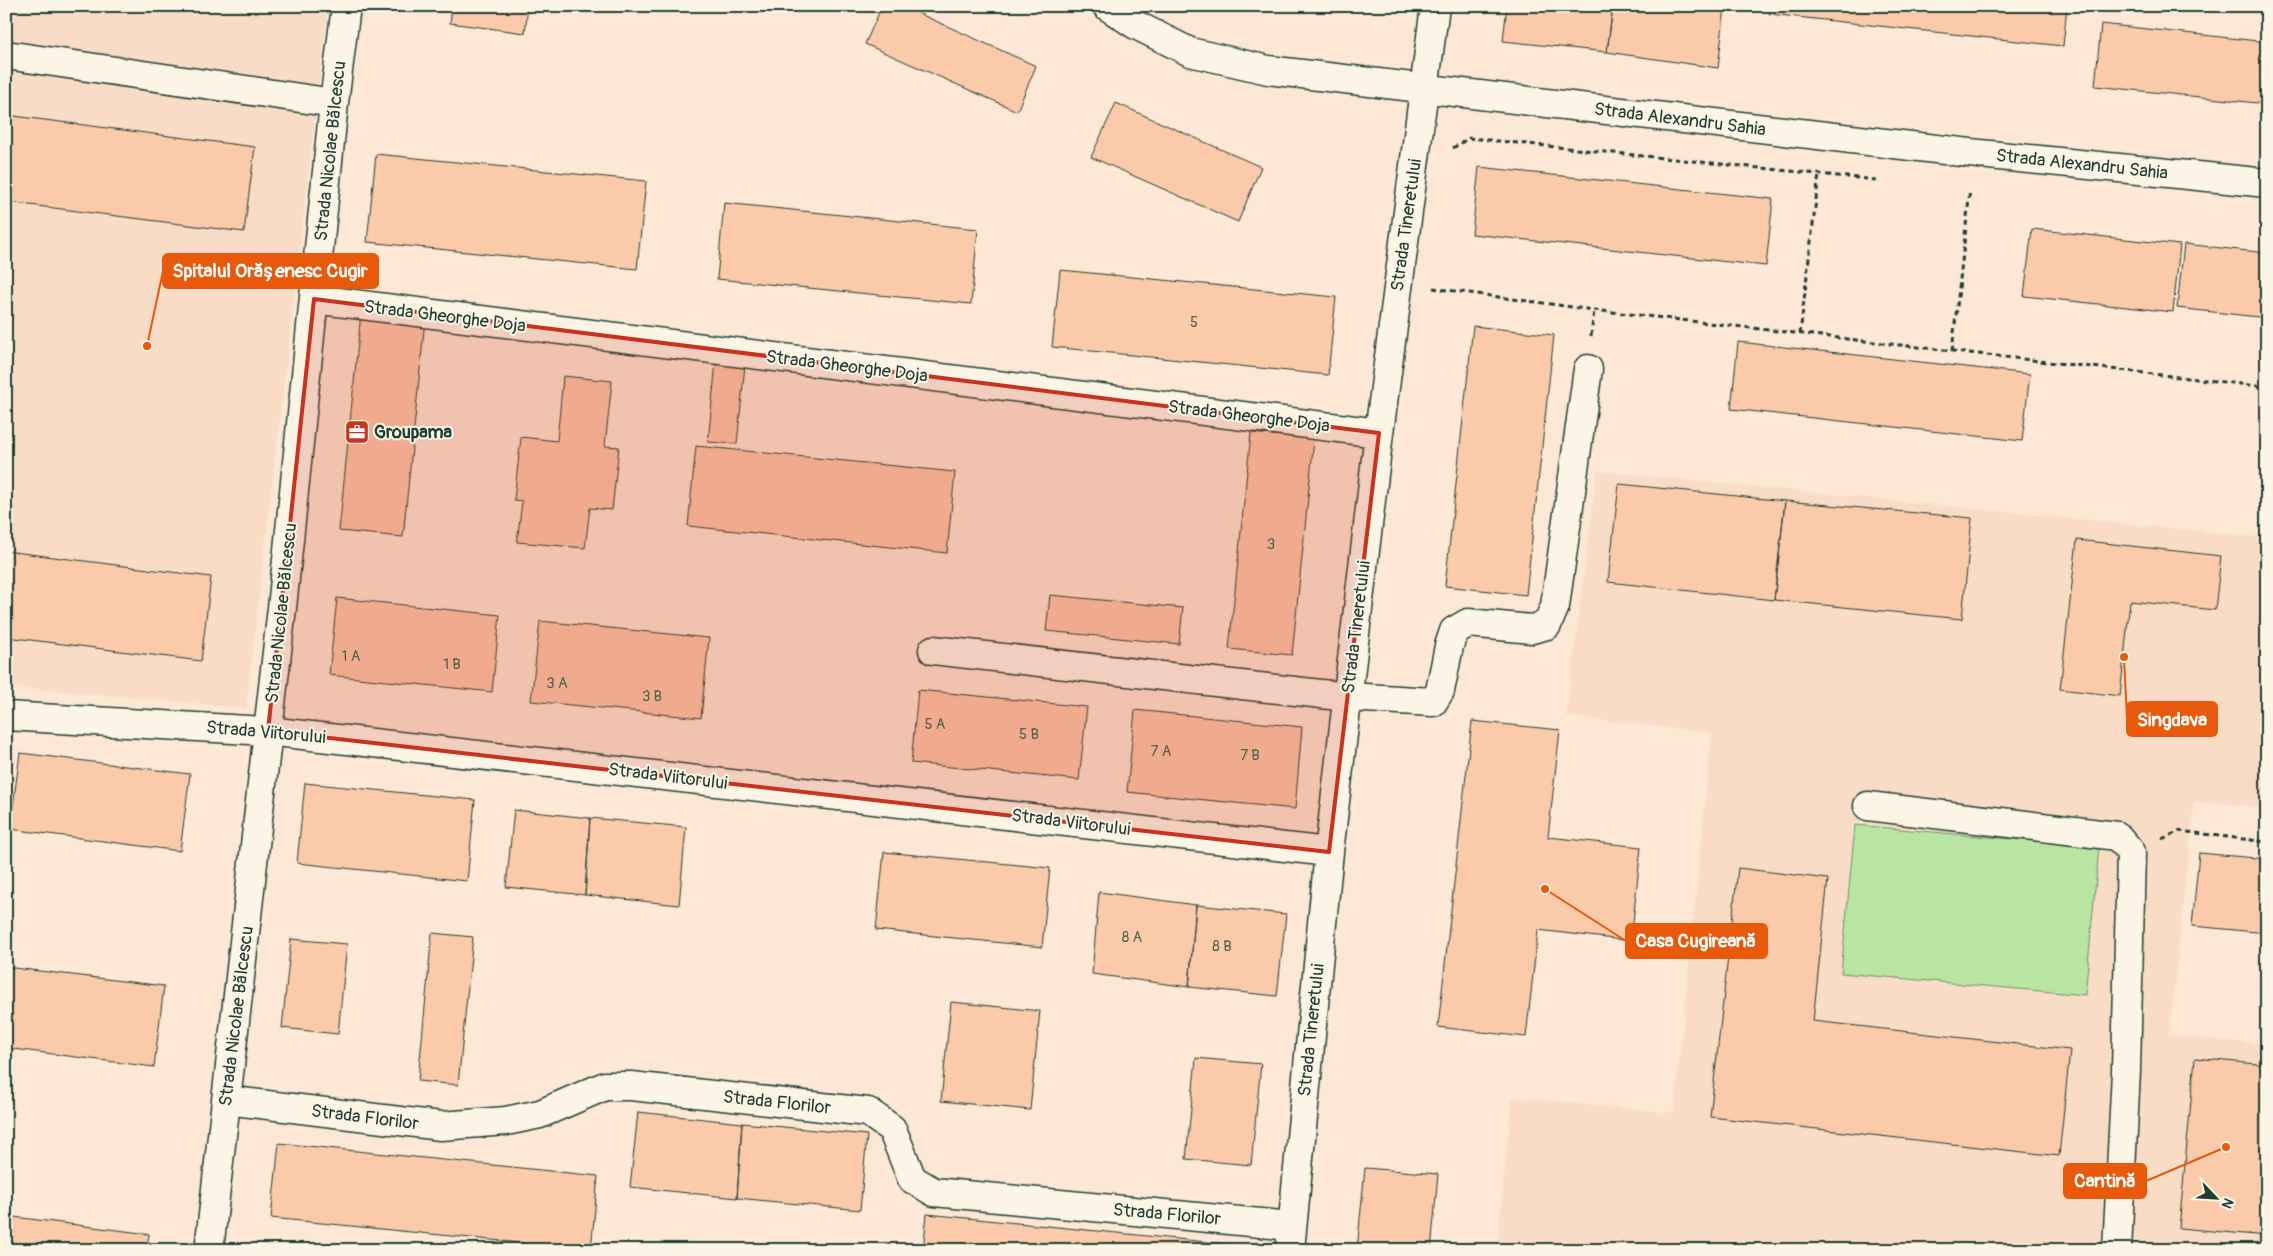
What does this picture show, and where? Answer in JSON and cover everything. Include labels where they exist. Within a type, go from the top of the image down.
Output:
[{"type":"street","name":"Strada Nicolae Bălcescu","points":[[209,1250],[268,731],[334,103],[346,6]]},
{"type":"street","name":"Strada Alexandru Sahia","points":[[1106,6],[1136,25],[1190,52],[1268,70],[1970,153],[2267,183]]},
{"type":"street","name":"Strada Tineretului","points":[[1291,1238],[1329,852],[1435,6]]},
{"type":"street","points":[[6,55],[334,103]]},
{"type":"street","name":"Strada Gheorghe Doja","points":[[314,299],[1380,433]]},
{"type":"street","points":[[933,650],[1348,697],[1433,702],[1440,691],[1454,631],[1468,623],[1532,629],[1547,625],[1555,606],[1588,369]]},
{"type":"street","name":"Strada Viitorului","points":[[6,716],[268,731],[1329,852]]},
{"type":"street","points":[[1868,806],[2117,836],[2131,852],[2126,1071],[2117,1250]]},
{"type":"street","name":"Strada Florilor","points":[[226,1100],[441,1126],[506,1121],[540,1114],[605,1086],[631,1086],[868,1112],[892,1129],[912,1179],[934,1192],[1291,1238]]},
{"type":"path","points":[[1450,150],[1469,138],[1885,181]]},
{"type":"path","points":[[1800,334],[1819,174]]},
{"type":"path","points":[[1961,189],[1980,191]]},
{"type":"path","points":[[1952,351],[1970,190]]},
{"type":"path","points":[[1425,287],[1594,310],[2267,387]]},
{"type":"path","points":[[2131,852],[2180,831],[2267,842]]},
{"type":"highlighted area","points":[[314,299],[1379,433],[1329,852],[268,731]]},
{"type":"shaded area","points":[[6,6],[328,6],[246,708],[6,686]]},
{"type":"shaded area","points":[[1597,471],[2267,538],[2267,808],[2194,801],[2169,1035],[2267,1045],[2267,1250],[1497,1250],[1512,1097],[1674,1113],[1712,733],[1566,716]]},
{"type":"green space","points":[[1855,825],[2099,847],[2085,995],[1841,973]]},
{"type":"building","points":[[452,6],[528,6],[525,33],[450,23]]},
{"type":"building","points":[[882,6],[902,6],[1036,66],[1017,111],[865,44]]},
{"type":"building","points":[[1507,6],[1613,6],[1607,52],[1503,41]]},
{"type":"building","points":[[1613,6],[1725,7],[1718,68],[1607,52]]},
{"type":"building","points":[[1770,6],[2067,6],[2063,46],[1769,14]]},
{"type":"building","points":[[2101,24],[2267,42],[2267,104],[2095,86]]},
{"type":"building","points":[[1116,103],[1261,167],[1238,222],[1091,157]]},
{"type":"building","points":[[6,115],[255,147],[244,232],[6,202]]},
{"type":"building","points":[[376,154],[646,181],[637,269],[367,242]]},
{"type":"building","points":[[1479,167],[1773,199],[1766,266],[1472,234]]},
{"type":"building","points":[[724,203],[978,229],[971,304],[717,279]]},
{"type":"building","points":[[2032,229],[2180,245],[2173,312],[2024,296]]},
{"type":"building","points":[[2184,244],[2267,253],[2267,318],[2177,308]]},
{"type":"building","points":[[1060,270],[1336,297],[1328,375],[1052,347]]},
{"type":"building","points":[[361,313],[425,320],[403,537],[339,531]]},
{"type":"building","points":[[1473,326],[1554,335],[1526,595],[1445,586]]},
{"type":"building","points":[[1738,342],[2030,374],[2022,441],[1731,409]]},
{"type":"building","points":[[717,352],[746,355],[737,444],[708,442]]},
{"type":"building","points":[[563,376],[612,381],[605,446],[619,447],[612,510],[590,508],[585,548],[517,542],[522,501],[514,500],[521,437],[557,441]]},
{"type":"building","points":[[1251,433],[1314,439],[1292,655],[1229,649]]},
{"type":"building","points":[[696,446],[955,472],[947,553],[688,526]]},
{"type":"building","points":[[1619,484],[1785,501],[1774,600],[1608,582]]},
{"type":"building","points":[[1785,501],[1972,518],[1962,619],[1774,600]]},
{"type":"building","points":[[2077,540],[2221,556],[2215,610],[2130,601],[2120,696],[2060,689]]},
{"type":"building","points":[[6,551],[211,577],[201,661],[6,637]]},
{"type":"building","points":[[1050,595],[1183,608],[1179,644],[1046,631]]},
{"type":"building","points":[[337,598],[500,615],[492,692],[329,675]]},
{"type":"building","points":[[540,621],[709,638],[701,718],[531,701]]},
{"type":"building","points":[[918,690],[1087,707],[1079,780],[911,763]]},
{"type":"building","points":[[1135,710],[1302,727],[1295,809],[1127,792]]},
{"type":"building","points":[[1472,721],[1560,730],[1548,837],[1641,847],[1631,941],[1538,930],[1526,1037],[1438,1027]]},
{"type":"building","points":[[20,753],[190,774],[180,851],[10,829]]},
{"type":"building","points":[[305,783],[475,800],[467,881],[297,863]]},
{"type":"building","points":[[514,810],[590,818],[585,895],[506,887]]},
{"type":"building","points":[[590,818],[686,827],[679,905],[585,895]]},
{"type":"building","points":[[884,852],[1050,868],[1042,947],[876,930]]},
{"type":"building","points":[[2199,853],[2267,859],[2267,933],[2192,926]]},
{"type":"building","points":[[1738,868],[1828,879],[1813,1021],[2070,1050],[2059,1156],[1710,1117]]},
{"type":"building","points":[[1099,892],[1196,905],[1189,987],[1092,974]]},
{"type":"building","points":[[1196,905],[1286,914],[1277,996],[1189,987]]},
{"type":"building","points":[[432,933],[473,937],[458,1085],[418,1081]]},
{"type":"building","points":[[291,939],[347,944],[338,1034],[282,1028]]},
{"type":"building","points":[[6,967],[164,986],[154,1067],[6,1048]]},
{"type":"building","points":[[951,1002],[1040,1011],[1030,1110],[941,1101]]},
{"type":"building","points":[[1196,1058],[1261,1064],[1251,1165],[1186,1159]]},
{"type":"building","points":[[2195,1058],[2267,1065],[2267,1236],[2179,1228]]},
{"type":"building","points":[[638,1112],[742,1123],[737,1198],[630,1187]]},
{"type":"building","points":[[742,1123],[867,1135],[860,1210],[737,1198]]},
{"type":"building","points":[[279,1143],[598,1176],[591,1250],[271,1218]]},
{"type":"building","points":[[1365,1168],[1438,1174],[1431,1250],[1357,1250]]},
{"type":"building","points":[[927,1214],[1247,1246],[1247,1250],[923,1250]]},
{"type":"building","points":[[6,1216],[149,1234],[147,1250],[6,1250]]},
{"type":"place","name":"Spitalul Orășenesc Cugir","points":[[147,346]]},
{"type":"place","name":"Groupama","points":[[357,432]]},
{"type":"place","name":"Singdava","points":[[2124,657]]},
{"type":"place","name":"Casa Cugireană","points":[[1545,889]]},
{"type":"place","name":"Cantină","points":[[2226,1147]]}]
